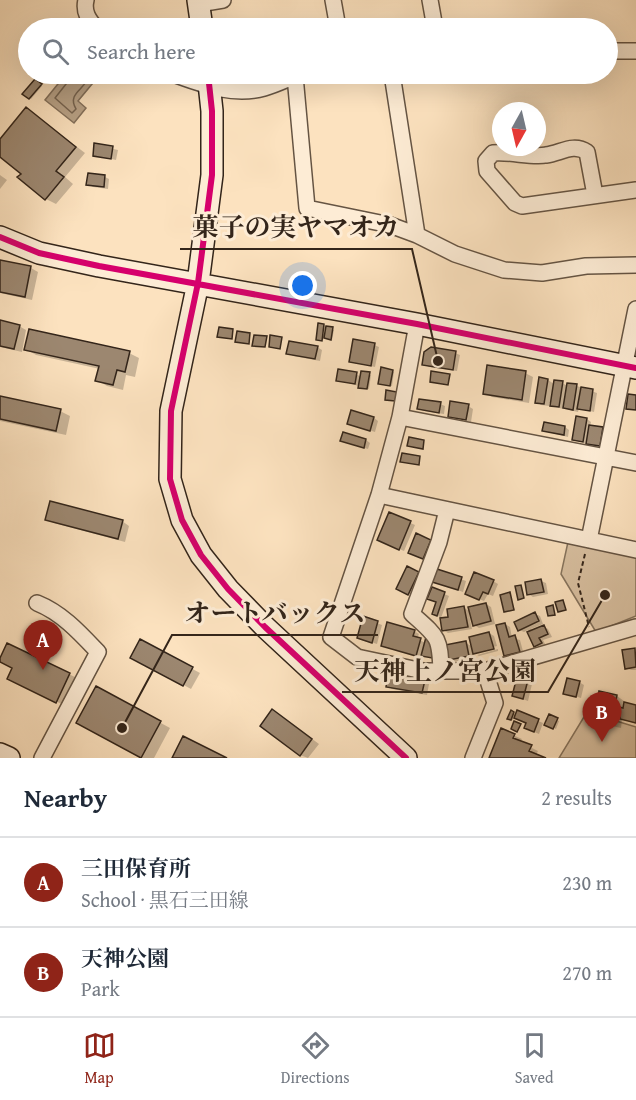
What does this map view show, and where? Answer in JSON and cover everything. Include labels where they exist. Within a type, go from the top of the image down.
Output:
[{"type":"street","points":[[86,0],[85,6],[89,18]]},
{"type":"street","points":[[201,18],[199,2],[223,0]]},
{"type":"street","points":[[333,0],[336,18]]},
{"type":"street","points":[[430,0],[433,18]]},
{"type":"street","points":[[618,51],[636,51]]},
{"type":"street","points":[[209,84],[212,111],[212,175],[198,283],[171,411],[170,479],[182,520],[201,555],[228,589],[265,627],[406,758]]},
{"type":"street","points":[[221,84],[246,92],[275,84]]},
{"type":"street","points":[[300,84],[307,208],[390,225],[417,235],[455,254],[504,270],[542,273],[586,266],[636,265]]},
{"type":"street","points":[[394,84],[417,235]]},
{"type":"street","points":[[595,195],[588,152],[580,147],[560,150],[545,156],[506,151],[493,153],[486,161],[487,171],[515,202],[522,206],[636,190]]},
{"type":"street","points":[[0,237],[39,253],[631,367]]},
{"type":"street","points":[[589,540],[607,457],[631,367],[636,309]]},
{"type":"street","points":[[417,324],[400,417],[379,495],[331,637],[357,657],[423,671],[485,671],[636,627]]},
{"type":"street","points":[[400,417],[636,463]]},
{"type":"street","points":[[379,495],[636,550]]},
{"type":"street","points":[[441,671],[440,647],[433,632],[412,614],[439,542],[447,510]]},
{"type":"street","points":[[37,603],[49,608],[68,622],[98,652],[42,758]]},
{"type":"street","points":[[473,758],[495,703],[485,671]]},
{"type":"path","points":[[589,540],[578,583],[593,641]]},
{"type":"shaded area","points":[[568,542],[636,557],[636,616],[596,632],[561,574]]},
{"type":"shaded area","points":[[587,712],[636,727],[636,758],[559,758]]},
{"type":"water","points":[[58,84],[92,84],[78,101],[86,108],[74,123],[45,100]]},
{"type":"building","points":[[31,84],[42,84],[29,99],[22,94]]},
{"type":"building","points":[[26,107],[76,147],[56,171],[64,177],[45,200],[17,177],[21,174],[0,157],[0,139]]},
{"type":"building","points":[[94,143],[113,146],[111,159],[93,156]]},
{"type":"building","points":[[88,173],[105,175],[104,187],[86,185]]},
{"type":"building","points":[[0,260],[31,266],[25,297],[0,292]]},
{"type":"building","points":[[0,320],[20,325],[14,349],[0,346]]},
{"type":"building","points":[[318,323],[324,324],[322,341],[316,340]]},
{"type":"building","points":[[326,326],[333,327],[331,340],[324,338]]},
{"type":"building","points":[[219,327],[233,329],[232,339],[217,337]]},
{"type":"building","points":[[29,329],[130,351],[125,372],[117,370],[113,385],[95,381],[99,366],[24,350]]},
{"type":"building","points":[[237,331],[250,333],[249,344],[235,342]]},
{"type":"building","points":[[254,335],[267,336],[265,347],[252,346]]},
{"type":"building","points":[[270,335],[282,337],[280,349],[269,347]]},
{"type":"building","points":[[353,339],[375,343],[371,366],[349,362]]},
{"type":"building","points":[[289,341],[318,346],[315,359],[286,354]]},
{"type":"building","points":[[431,347],[456,351],[453,370],[422,365],[424,352]]},
{"type":"building","points":[[487,365],[526,371],[522,400],[483,394]]},
{"type":"building","points":[[381,367],[393,370],[390,386],[378,384]]},
{"type":"building","points":[[338,369],[357,372],[355,384],[336,381]]},
{"type":"building","points":[[361,371],[370,372],[367,389],[358,388]]},
{"type":"building","points":[[431,371],[450,374],[448,385],[430,382]]},
{"type":"building","points":[[539,377],[548,379],[544,404],[535,403]]},
{"type":"building","points":[[554,380],[563,381],[559,407],[550,406]]},
{"type":"building","points":[[567,383],[577,384],[573,410],[563,408]]},
{"type":"building","points":[[581,387],[593,389],[590,411],[577,409]]},
{"type":"building","points":[[386,390],[397,392],[395,401],[385,400]]},
{"type":"building","points":[[628,394],[636,395],[636,410],[626,409]]},
{"type":"building","points":[[0,396],[61,409],[56,431],[0,419]]},
{"type":"building","points":[[419,399],[441,402],[439,413],[417,409]]},
{"type":"building","points":[[450,401],[469,404],[466,420],[448,417]]},
{"type":"building","points":[[351,410],[374,417],[370,431],[347,424]]},
{"type":"building","points":[[576,416],[587,418],[583,442],[572,440]]},
{"type":"building","points":[[544,422],[565,426],[564,435],[542,431]]},
{"type":"building","points":[[589,425],[603,427],[600,446],[586,444]]},
{"type":"building","points":[[343,432],[366,439],[364,448],[340,441]]},
{"type":"building","points":[[409,437],[424,440],[423,449],[407,446]]},
{"type":"building","points":[[402,453],[420,456],[419,465],[400,462]]},
{"type":"building","points":[[50,501],[123,520],[118,539],[45,520]]},
{"type":"building","points":[[389,512],[411,521],[399,550],[377,540]]},
{"type":"building","points":[[416,533],[431,540],[423,559],[408,553]]},
{"type":"building","points":[[407,566],[419,572],[408,595],[396,589]]},
{"type":"building","points":[[437,569],[462,577],[458,590],[432,582]]},
{"type":"building","points":[[474,572],[494,580],[488,594],[483,592],[479,600],[465,594]]},
{"type":"building","points":[[541,579],[544,592],[527,595],[525,582]]},
{"type":"building","points":[[521,585],[524,598],[518,600],[515,586]]},
{"type":"building","points":[[432,587],[445,592],[437,616],[432,614],[436,602],[427,599]]},
{"type":"building","points":[[510,592],[514,610],[504,612],[500,595]]},
{"type":"building","points":[[563,600],[566,610],[558,612],[555,602]]},
{"type":"building","points":[[486,603],[491,621],[473,626],[468,607]]},
{"type":"building","points":[[553,605],[555,615],[548,616],[546,607]]},
{"type":"building","points":[[464,606],[468,627],[442,631],[440,618],[448,617],[447,609]]},
{"type":"building","points":[[535,612],[539,621],[518,631],[514,622]]},
{"type":"building","points":[[363,616],[378,621],[372,643],[357,638]]},
{"type":"building","points":[[387,622],[415,630],[413,636],[421,638],[416,656],[381,646]]},
{"type":"building","points":[[505,623],[509,637],[515,635],[520,652],[504,656],[496,625]]},
{"type":"building","points":[[544,625],[548,634],[539,638],[542,643],[534,647],[527,632]]},
{"type":"building","points":[[489,632],[494,649],[473,654],[469,637]]},
{"type":"building","points":[[426,637],[431,639],[434,647],[432,658],[421,656]]},
{"type":"building","points":[[140,639],[193,667],[183,686],[130,658]]},
{"type":"building","points":[[466,641],[469,656],[449,660],[445,645]]},
{"type":"building","points":[[7,643],[70,673],[56,703],[7,679],[12,668],[0,662],[0,658]]},
{"type":"building","points":[[635,648],[636,667],[625,669],[622,650]]},
{"type":"building","points":[[380,671],[400,675],[400,672],[409,673],[409,677],[425,680],[422,693],[386,687],[387,681],[378,680]]},
{"type":"building","points":[[517,677],[528,680],[523,699],[512,696]]},
{"type":"building","points":[[567,678],[580,681],[576,697],[563,694]]},
{"type":"building","points":[[96,686],[161,721],[141,758],[76,723]]},
{"type":"building","points":[[599,691],[617,695],[615,706],[623,708],[624,702],[636,705],[636,723],[615,716],[613,724],[593,721]]},
{"type":"building","points":[[272,709],[312,739],[300,756],[260,726]]},
{"type":"building","points":[[511,710],[514,712],[511,720],[507,719]]},
{"type":"building","points":[[517,710],[539,719],[534,732],[524,728],[526,723],[514,718]]},
{"type":"building","points":[[549,714],[558,718],[553,729],[544,725]]},
{"type":"building","points":[[514,721],[521,724],[517,732],[511,729]]},
{"type":"building","points":[[501,728],[515,734],[513,738],[532,745],[529,751],[546,758],[489,758]]},
{"type":"building","points":[[183,736],[227,758],[172,758]]},
{"type":"cycle path","points":[[209,84],[212,111],[212,175],[198,283],[171,411],[170,479],[182,520],[201,555],[228,589],[265,627],[406,758]]},
{"type":"cycle path","points":[[0,237],[39,253],[99,266],[417,324],[636,368]]},
{"type":"place","name":"菓子の実ヤマオカ","points":[[438,361]]},
{"type":"place","name":"天神上ノ宮公園","points":[[605,595]]},
{"type":"place","name":"三田保育所","points":[[43,670]]},
{"type":"place","name":"オートバックス","points":[[122,728]]},
{"type":"place","name":"天神公園","points":[[602,742]]}]
